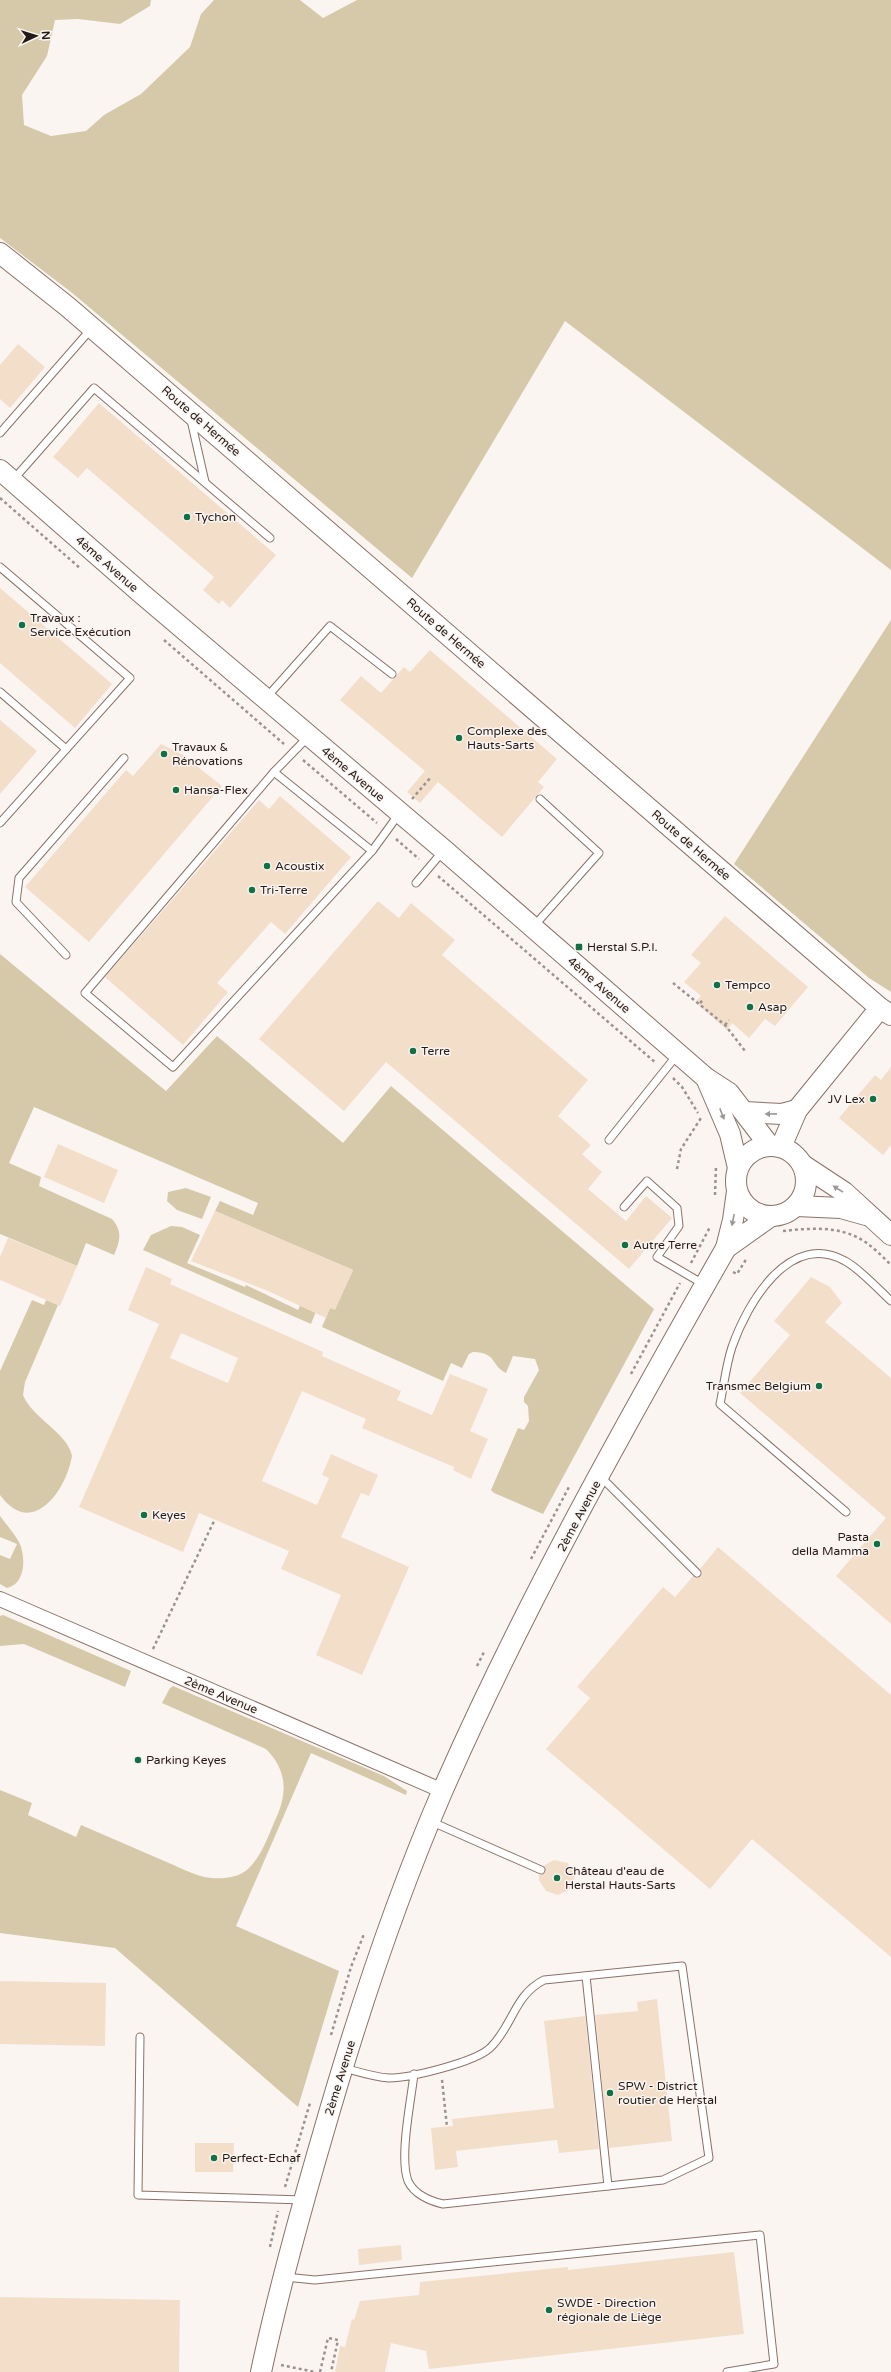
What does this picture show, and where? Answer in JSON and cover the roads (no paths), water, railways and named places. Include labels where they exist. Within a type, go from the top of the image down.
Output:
[{"type":"street","name":"Route de Hermée","points":[[0,253],[92,328],[189,411],[885,1011]]},
{"type":"street","name":"4ème Avenue","points":[[6,475],[142,594],[444,850],[706,1078],[729,1093],[775,1146],[791,1151],[803,1165],[844,1192],[866,1215],[891,1235]]},
{"type":"street","points":[[738,1168],[747,1154],[758,1148],[775,1146],[797,1110],[885,1011]]},
{"type":"street","name":"4ème Avenue","points":[[706,1078],[730,1134],[738,1168],[736,1183],[737,1191]]},
{"type":"street","points":[[745,1112],[782,1114],[797,1110]]},
{"type":"street","points":[[737,1191],[746,1206],[757,1214],[771,1216],[780,1215],[796,1206],[803,1196],[806,1187],[806,1176],[803,1165]]},
{"type":"street","name":"2ème Avenue","points":[[262,2366],[283,2276],[342,2067],[385,1940],[430,1821],[499,1668],[600,1476],[726,1248],[733,1220],[737,1191]]},
{"type":"street","name":"4ème Avenue","points":[[796,1206],[841,1208],[866,1215]]},
{"type":"street","name":"2ème Avenue","points":[[726,1248],[771,1216]]},
{"type":"street","name":"2ème Avenue","points":[[0,1599],[443,1791]]},
{"type":"lane","points":[[0,434],[92,328]]},
{"type":"lane","points":[[6,475],[94,388],[270,538]]},
{"type":"lane","points":[[189,411],[205,482]]},
{"type":"lane","points":[[0,567],[130,678],[0,823]]},
{"type":"lane","points":[[265,699],[330,626],[392,674]]},
{"type":"lane","points":[[0,692],[66,749]]},
{"type":"lane","points":[[309,736],[274,772],[85,993],[173,1067],[372,851],[400,813]]},
{"type":"lane","points":[[66,955],[16,902],[19,878],[124,758]]},
{"type":"lane","points":[[274,772],[372,851]]},
{"type":"lane","points":[[532,927],[599,853],[540,799]]},
{"type":"lane","points":[[416,883],[444,850]]},
{"type":"lane","points":[[609,1140],[678,1054]]},
{"type":"lane","points":[[624,1207],[647,1181],[677,1208],[679,1226],[658,1257],[705,1285]]},
{"type":"lane","points":[[846,1512],[720,1404],[732,1347],[752,1303],[775,1273],[790,1261],[808,1255],[825,1254],[846,1261],[891,1301]]},
{"type":"lane","points":[[600,1476],[696,1573]]},
{"type":"lane","points":[[430,1821],[541,1870]]},
{"type":"lane","points":[[342,2067],[389,2078],[441,2068],[475,2058],[490,2048],[532,1986],[544,1980],[682,1966],[709,2158],[663,2180],[442,2204],[430,2202],[417,2192],[409,2182],[405,2167],[414,2074]]},
{"type":"lane","points":[[586,1976],[608,2186]]},
{"type":"lane","points":[[140,2037],[138,2195],[304,2200]]},
{"type":"lane","points":[[283,2276],[315,2280],[760,2236],[774,2364],[727,2372]]},
{"type":"place","name":"Tychon","points":[[187,517]]},
{"type":"place","name":"Travaux : Service Exécution","points":[[22,625]]},
{"type":"place","name":"Complexe des Hauts-Sarts","points":[[459,738]]},
{"type":"place","name":"Travaux & Rénovations","points":[[164,754]]},
{"type":"place","name":"Hansa-Flex","points":[[176,790]]},
{"type":"place","name":"Acoustix","points":[[267,866]]},
{"type":"place","name":"Tri-Terre","points":[[252,890]]},
{"type":"place","name":"Herstal S.P.I.","points":[[579,947]]},
{"type":"place","name":"Tempco","points":[[717,985]]},
{"type":"place","name":"Asap","points":[[750,1007]]},
{"type":"place","name":"Terre","points":[[413,1051]]},
{"type":"place","name":"JV Lex","points":[[873,1099]]},
{"type":"place","name":"Autre Terre","points":[[625,1245]]},
{"type":"place","name":"Transmec Belgium","points":[[819,1386]]},
{"type":"place","name":"Keyes","points":[[144,1515]]},
{"type":"place","name":"Pasta della Mamma","points":[[877,1544]]},
{"type":"place","name":"Parking Keyes","points":[[138,1760]]},
{"type":"place","name":"Château d'eau de Herstal Hauts-Sarts","points":[[557,1878]]},
{"type":"place","name":"SPW - District routier de Herstal","points":[[610,2093]]},
{"type":"place","name":"Perfect-Echaf","points":[[214,2158]]},
{"type":"place","name":"SWDE - Direction régionale de Liège","points":[[549,2310]]}]
